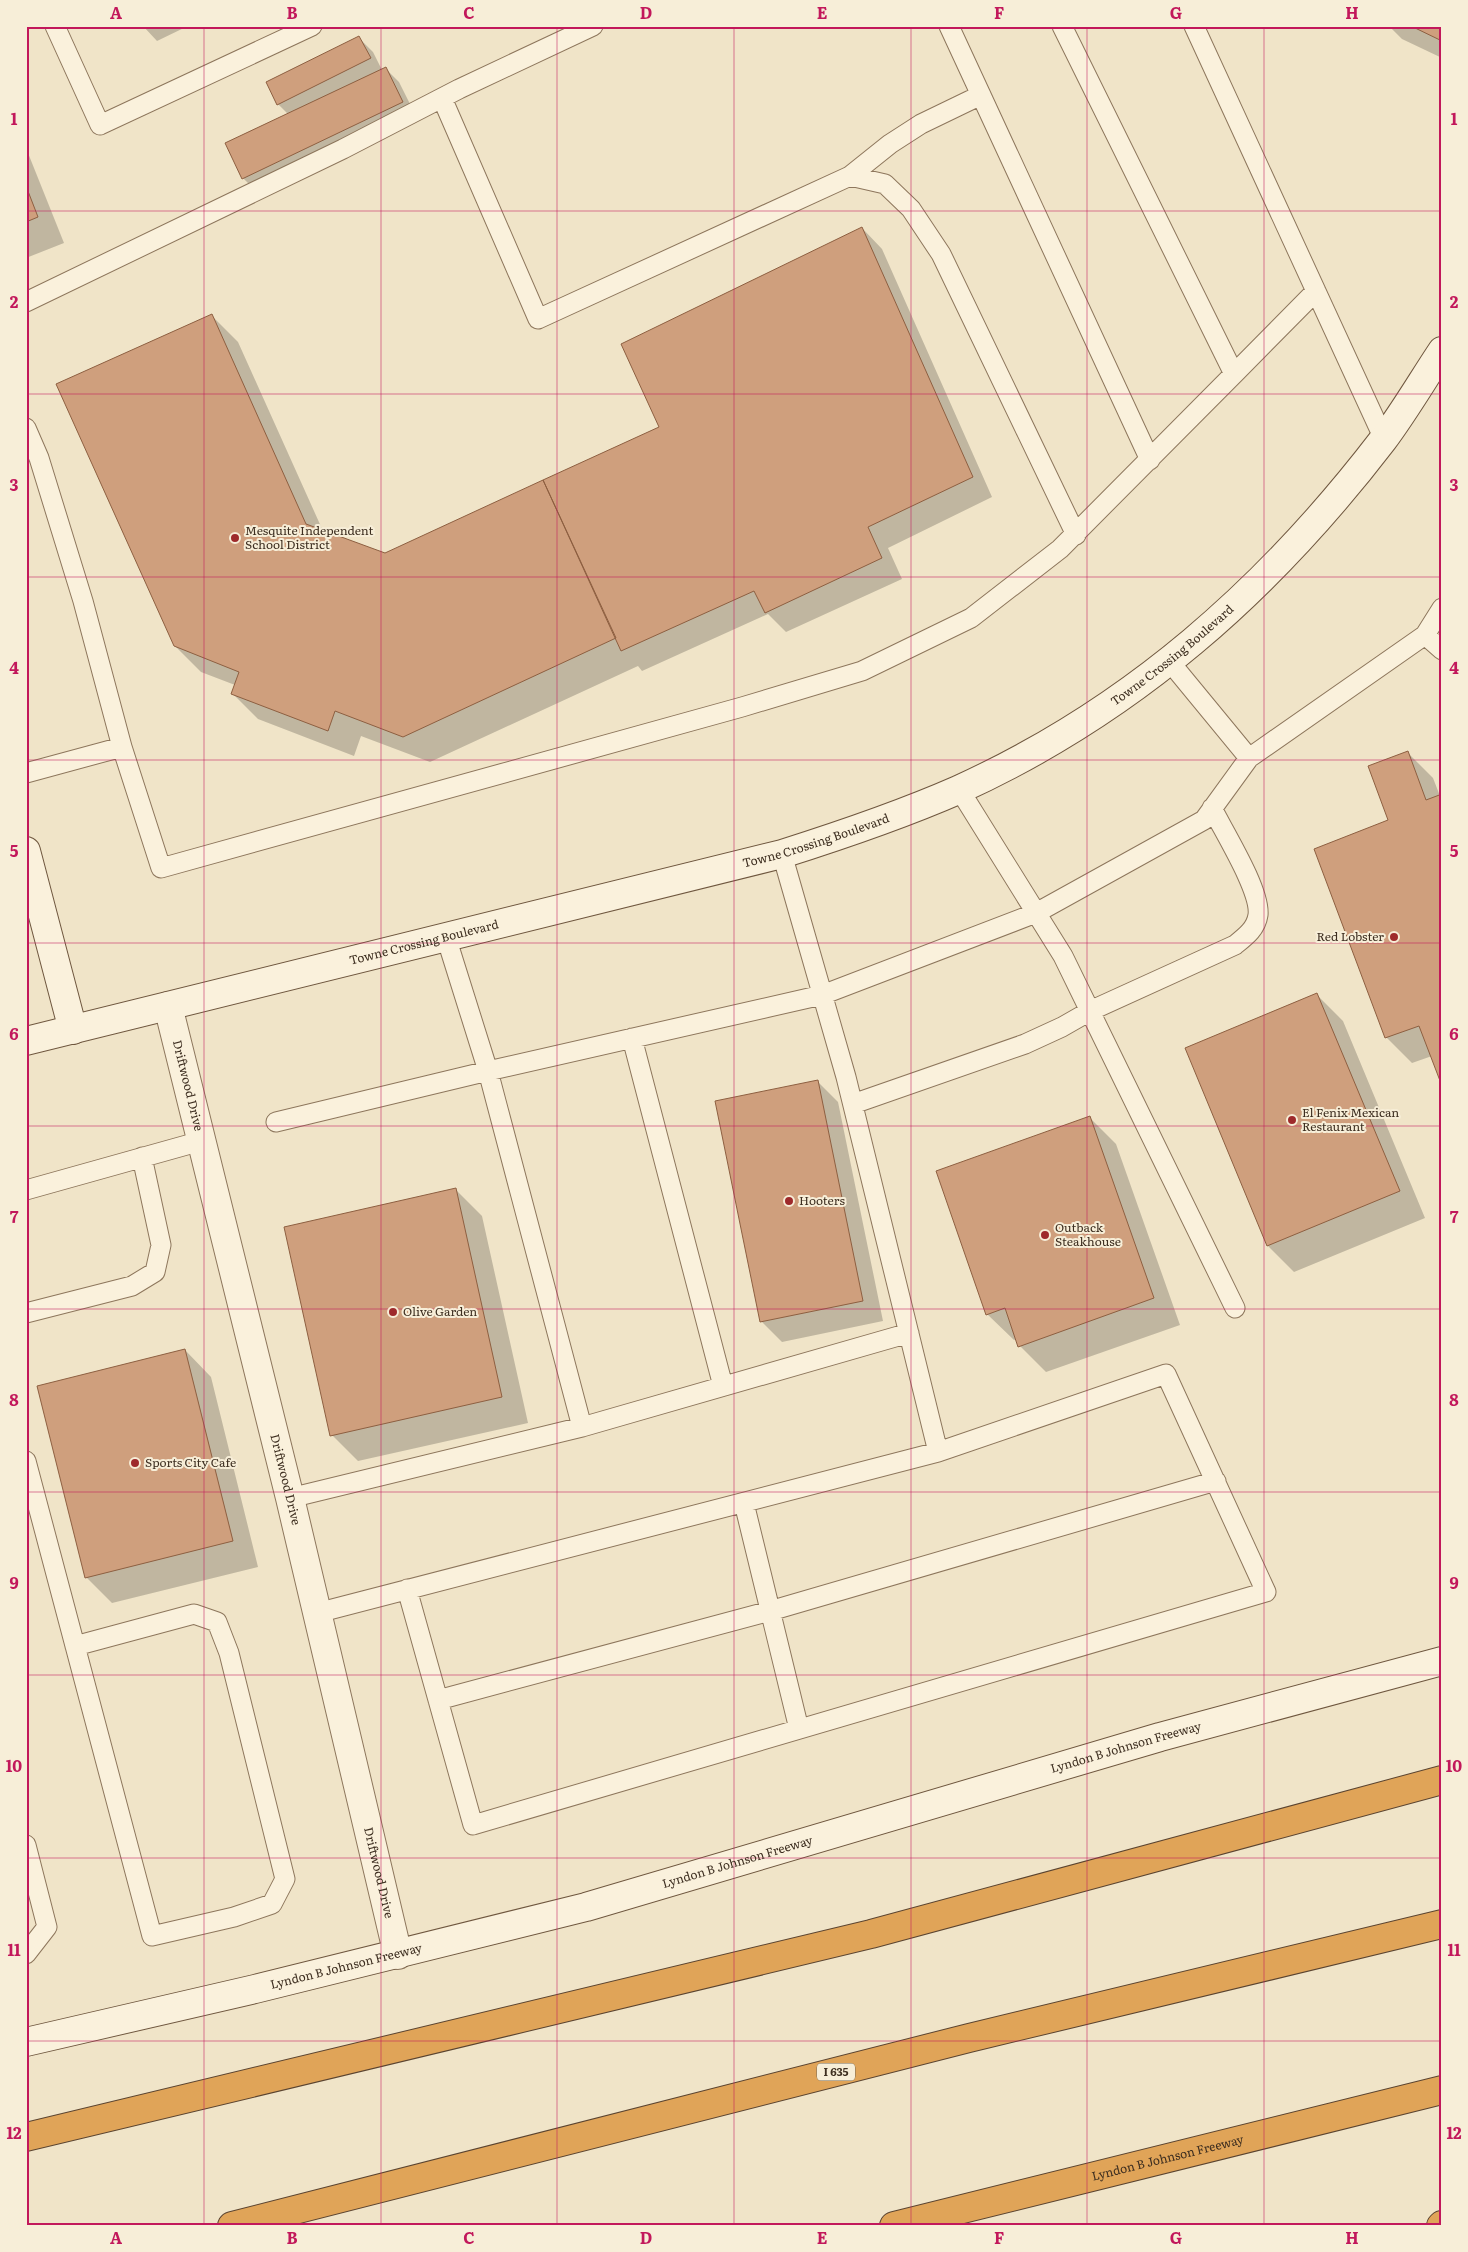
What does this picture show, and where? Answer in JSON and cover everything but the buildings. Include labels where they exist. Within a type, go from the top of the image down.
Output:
[{"type":"highway","points":[[26,2137],[871,1934],[1442,1780]]},
{"type":"highway","name":"I 635","points":[[232,2226],[969,2038],[1442,1924]]},
{"type":"highway","name":"Lyndon B Johnson Freeway","points":[[894,2226],[1442,2090]]},
{"type":"street","name":"Towne Crossing Boulevard","points":[[26,1041],[782,854],[877,823],[959,789],[1050,742],[1112,704],[1170,662],[1244,598],[1311,530],[1384,439],[1442,351]]},
{"type":"street","points":[[26,851],[73,1030]]},
{"type":"street","name":"Driftwood Drive","points":[[168,1006],[290,1498],[398,1955]]},
{"type":"street","name":"Lyndon B Johnson Freeway","points":[[26,2042],[398,1955],[586,1907],[1150,1740],[1442,1661]]},
{"type":"lane","points":[[54,26],[100,125],[312,26]]},
{"type":"lane","points":[[26,302],[593,26]]},
{"type":"lane","points":[[949,26],[1150,460]]},
{"type":"lane","points":[[1062,26],[1234,374]]},
{"type":"lane","points":[[1194,26],[1384,439]]},
{"type":"lane","points":[[442,98],[538,319],[850,176],[890,144],[921,124],[981,95]]},
{"type":"lane","points":[[850,176],[885,184],[911,209],[941,254],[1076,535]]},
{"type":"lane","points":[[26,428],[39,458],[83,600],[122,747],[161,868],[742,707],[862,671],[971,618],[1076,535],[1316,292]]},
{"type":"lane","points":[[276,1122],[488,1071],[822,995],[1036,912],[1204,820],[1249,758],[1425,635],[1442,608]]},
{"type":"lane","points":[[1425,635],[1442,650]]},
{"type":"lane","points":[[1170,662],[1249,758]]},
{"type":"lane","points":[[26,774],[122,747]]},
{"type":"lane","points":[[959,789],[1063,956],[1235,1308]]},
{"type":"lane","points":[[853,1104],[1017,1047],[1062,1027],[1090,1010],[1228,949],[1251,932],[1258,915],[1255,892],[1212,808]]},
{"type":"lane","points":[[782,854],[853,1104],[938,1452]]},
{"type":"lane","points":[[446,937],[488,1071],[582,1428]]},
{"type":"lane","points":[[632,1038],[723,1386]]},
{"type":"lane","points":[[26,1190],[200,1141]]},
{"type":"lane","points":[[26,1313],[132,1286],[155,1272],[161,1245],[142,1157]]},
{"type":"lane","points":[[290,1498],[582,1428],[909,1333]]},
{"type":"lane","points":[[317,1613],[407,1589],[744,1503],[938,1452],[1166,1374],[1266,1592],[473,1825],[407,1589]]},
{"type":"lane","points":[[26,1461],[75,1646],[152,1936],[234,1917],[272,1904],[285,1879],[229,1653],[217,1622],[194,1614],[75,1646]]},
{"type":"lane","points":[[438,1700],[770,1611],[1216,1481]]},
{"type":"lane","points":[[744,1503],[799,1729]]},
{"type":"lane","points":[[26,1845],[47,1927],[26,1954]]},
{"type":"place","name":"Mesquite Independent School District","points":[[235,538]]},
{"type":"place","name":"Red Lobster","points":[[1394,937]]},
{"type":"place","name":"El Fenix Mexican Restaurant","points":[[1292,1120]]},
{"type":"place","name":"Hooters","points":[[789,1201]]},
{"type":"place","name":"Outback Steakhouse","points":[[1045,1235]]},
{"type":"place","name":"Olive Garden","points":[[393,1312]]},
{"type":"place","name":"Sports City Cafe","points":[[135,1463]]}]
